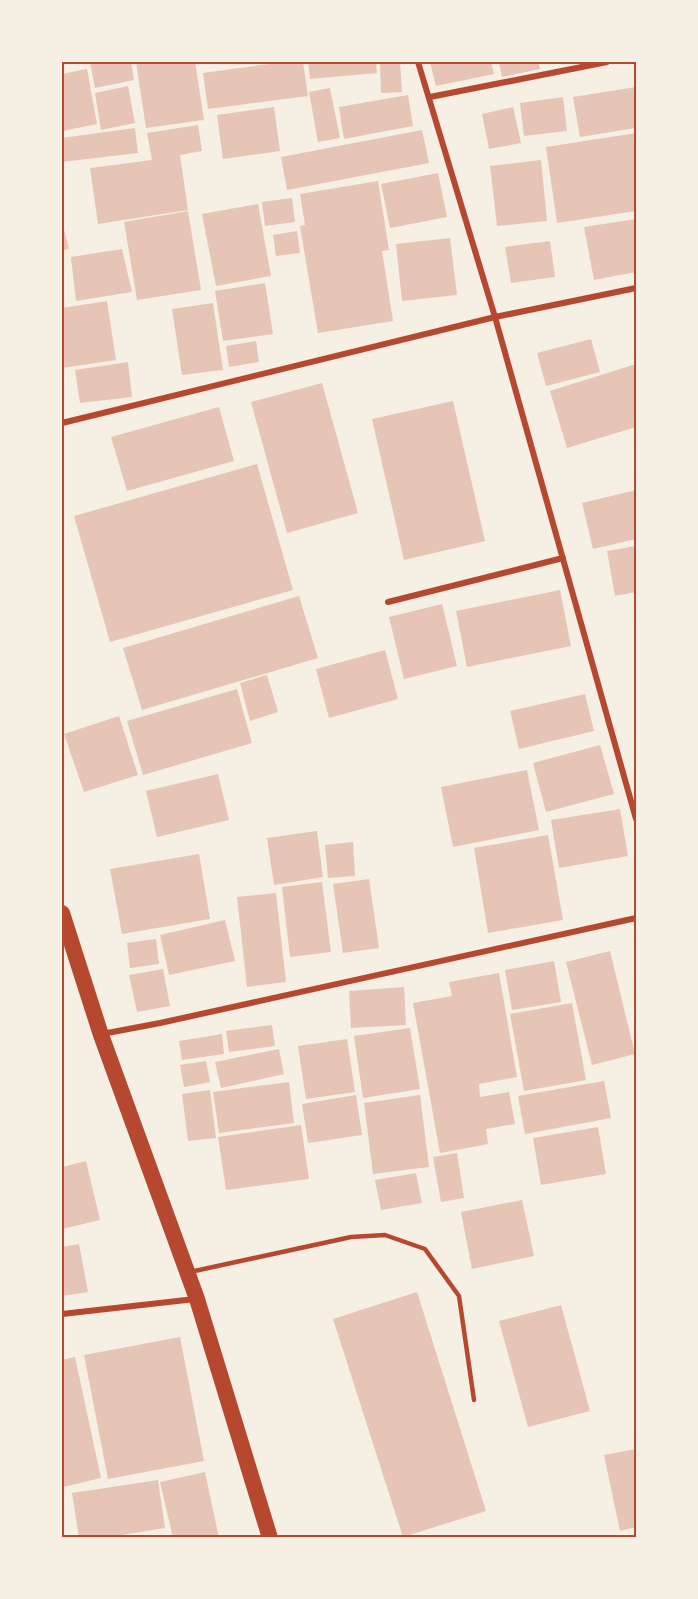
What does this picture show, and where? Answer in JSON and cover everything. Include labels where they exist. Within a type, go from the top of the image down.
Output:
[{"type":"highway","points":[[62,913],[101,1035],[198,1299],[270,1538]]},
{"type":"street","points":[[418,62],[495,317],[636,819]]},
{"type":"street","points":[[430,98],[608,62]]},
{"type":"street","points":[[62,423],[495,317],[636,288]]},
{"type":"street","points":[[388,602],[563,558]]},
{"type":"street","points":[[101,1035],[636,918]]},
{"type":"street","points":[[62,1314],[198,1299]]},
{"type":"lane","points":[[188,1273],[351,1237],[385,1235],[426,1249],[459,1296],[474,1400]]},
{"type":"building","points":[[90,62],[131,62],[134,80],[95,88]]},
{"type":"building","points":[[136,62],[195,62],[204,120],[146,128]]},
{"type":"building","points":[[284,62],[303,62],[308,96],[208,109],[203,73]]},
{"type":"building","points":[[308,62],[376,62],[377,73],[310,79]]},
{"type":"building","points":[[380,62],[400,62],[402,92],[381,93]]},
{"type":"building","points":[[430,62],[491,62],[494,74],[436,86]]},
{"type":"building","points":[[499,62],[538,62],[540,69],[502,77]]},
{"type":"building","points":[[87,69],[97,124],[63,131],[62,74]]},
{"type":"building","points":[[128,86],[135,123],[101,130],[95,93]]},
{"type":"building","points":[[636,87],[636,128],[580,137],[573,97]]},
{"type":"building","points":[[330,88],[340,138],[318,142],[309,92]]},
{"type":"building","points":[[408,95],[413,126],[344,139],[339,107]]},
{"type":"building","points":[[563,97],[567,131],[524,136],[520,103]]},
{"type":"building","points":[[274,107],[280,151],[223,159],[217,115]]},
{"type":"building","points":[[513,107],[521,143],[489,149],[482,114]]},
{"type":"building","points":[[198,125],[202,151],[180,155],[188,210],[98,224],[90,168],[152,160],[147,133]]},
{"type":"building","points":[[135,128],[138,153],[62,162],[62,138]]},
{"type":"building","points":[[422,130],[429,163],[287,190],[281,157]]},
{"type":"building","points":[[636,133],[636,211],[557,223],[546,147]]},
{"type":"building","points":[[541,160],[547,221],[497,226],[490,166]]},
{"type":"building","points":[[438,173],[447,217],[390,228],[381,184]]},
{"type":"building","points":[[378,181],[389,250],[382,251],[393,321],[318,333],[300,226],[305,225],[300,194]]},
{"type":"building","points":[[292,198],[295,222],[265,226],[262,202]]},
{"type":"building","points":[[258,204],[271,276],[216,286],[202,214]]},
{"type":"building","points":[[188,211],[201,290],[137,300],[124,222]]},
{"type":"building","points":[[636,219],[636,272],[594,280],[584,227]]},
{"type":"building","points":[[62,222],[69,249],[62,250]]},
{"type":"building","points":[[297,231],[300,253],[276,256],[273,235]]},
{"type":"building","points":[[450,238],[457,295],[402,301],[396,244]]},
{"type":"building","points":[[550,241],[555,277],[511,283],[505,247]]},
{"type":"building","points":[[122,249],[132,292],[76,301],[71,257]]},
{"type":"building","points":[[265,283],[273,334],[223,341],[215,291]]},
{"type":"building","points":[[107,301],[116,360],[62,368],[62,308]]},
{"type":"building","points":[[213,303],[223,370],[182,375],[172,309]]},
{"type":"building","points":[[591,339],[600,372],[546,386],[537,353]]},
{"type":"building","points":[[256,341],[259,362],[229,367],[226,346]]},
{"type":"building","points":[[128,362],[132,397],[80,403],[75,370]]},
{"type":"building","points":[[636,364],[636,427],[567,448],[550,391]]},
{"type":"building","points":[[322,383],[358,513],[287,533],[251,402]]},
{"type":"building","points":[[453,401],[485,541],[404,560],[372,419]]},
{"type":"building","points":[[219,407],[234,461],[127,491],[111,437]]},
{"type":"building","points":[[257,464],[293,590],[110,642],[74,516]]},
{"type":"building","points":[[636,490],[636,539],[593,549],[582,503]]},
{"type":"building","points":[[636,546],[636,592],[615,596],[607,551]]},
{"type":"building","points":[[560,590],[571,646],[467,667],[456,611]]},
{"type":"building","points":[[299,596],[318,658],[142,710],[123,648]]},
{"type":"building","points":[[442,604],[457,666],[404,679],[389,617]]},
{"type":"building","points":[[385,650],[398,699],[329,718],[316,669]]},
{"type":"building","points":[[267,675],[278,712],[250,721],[240,683]]},
{"type":"building","points":[[237,689],[252,743],[143,775],[127,721]]},
{"type":"building","points":[[585,694],[594,731],[519,749],[510,711]]},
{"type":"building","points":[[119,716],[138,775],[84,792],[64,734]]},
{"type":"building","points":[[600,745],[614,794],[546,812],[533,763]]},
{"type":"building","points":[[527,770],[539,830],[453,847],[441,787]]},
{"type":"building","points":[[218,774],[229,820],[157,837],[146,791]]},
{"type":"building","points":[[620,809],[628,856],[559,868],[551,820]]},
{"type":"building","points":[[317,831],[323,877],[274,885],[267,838]]},
{"type":"building","points":[[548,835],[563,920],[488,933],[474,848]]},
{"type":"building","points":[[353,842],[355,876],[328,878],[325,845]]},
{"type":"building","points":[[199,854],[210,919],[122,934],[110,869]]},
{"type":"building","points":[[369,879],[379,948],[343,953],[333,884]]},
{"type":"building","points":[[322,882],[331,952],[290,957],[282,887]]},
{"type":"building","points":[[276,893],[286,982],[247,987],[237,897]]},
{"type":"building","points":[[225,920],[235,961],[169,975],[160,935]]},
{"type":"building","points":[[156,939],[159,964],[130,968],[127,943]]},
{"type":"building","points":[[610,951],[635,1054],[592,1065],[566,962]]},
{"type":"building","points":[[554,961],[561,1002],[512,1010],[505,970]]},
{"type":"building","points":[[163,969],[170,1006],[137,1012],[129,975]]},
{"type":"building","points":[[499,973],[517,1077],[479,1084],[480,1097],[509,1092],[515,1124],[486,1129],[488,1144],[440,1153],[413,1003],[452,996],[449,982]]},
{"type":"building","points":[[404,987],[406,1025],[351,1028],[349,991]]},
{"type":"building","points":[[572,1003],[586,1080],[524,1091],[510,1014]]},
{"type":"building","points":[[272,1025],[275,1046],[229,1052],[226,1031]]},
{"type":"building","points":[[410,1028],[420,1089],[363,1098],[354,1036]]},
{"type":"building","points":[[222,1034],[224,1054],[182,1060],[179,1041]]},
{"type":"building","points":[[347,1039],[355,1092],[306,1099],[298,1046]]},
{"type":"building","points":[[279,1049],[284,1074],[221,1088],[215,1062]]},
{"type":"building","points":[[206,1061],[210,1082],[184,1087],[180,1065]]},
{"type":"building","points":[[604,1081],[611,1118],[525,1134],[518,1096]]},
{"type":"building","points":[[289,1082],[294,1123],[219,1133],[213,1092]]},
{"type":"building","points":[[210,1090],[216,1138],[188,1141],[182,1094]]},
{"type":"building","points":[[356,1095],[362,1135],[308,1143],[302,1104]]},
{"type":"building","points":[[420,1095],[429,1167],[373,1174],[364,1103]]},
{"type":"building","points":[[301,1125],[309,1179],[226,1190],[218,1137]]},
{"type":"building","points":[[598,1127],[606,1174],[541,1185],[533,1138]]},
{"type":"building","points":[[457,1153],[464,1198],[441,1202],[433,1157]]},
{"type":"building","points":[[86,1161],[100,1220],[62,1229],[62,1167]]},
{"type":"building","points":[[416,1173],[422,1203],[381,1210],[375,1180]]},
{"type":"building","points":[[522,1200],[534,1256],[472,1269],[461,1212]]},
{"type":"building","points":[[79,1244],[88,1292],[62,1296],[62,1247]]},
{"type":"building","points":[[417,1292],[486,1511],[403,1537],[333,1319]]},
{"type":"building","points":[[561,1305],[590,1411],[528,1427],[499,1321]]},
{"type":"building","points":[[180,1337],[204,1461],[108,1479],[84,1355]]},
{"type":"building","points":[[75,1357],[101,1478],[63,1487],[62,1360]]},
{"type":"building","points":[[636,1449],[636,1527],[620,1531],[604,1455]]},
{"type":"building","points":[[205,1472],[219,1538],[173,1538],[160,1482]]},
{"type":"building","points":[[158,1480],[165,1528],[103,1538],[79,1538],[72,1493]]}]
